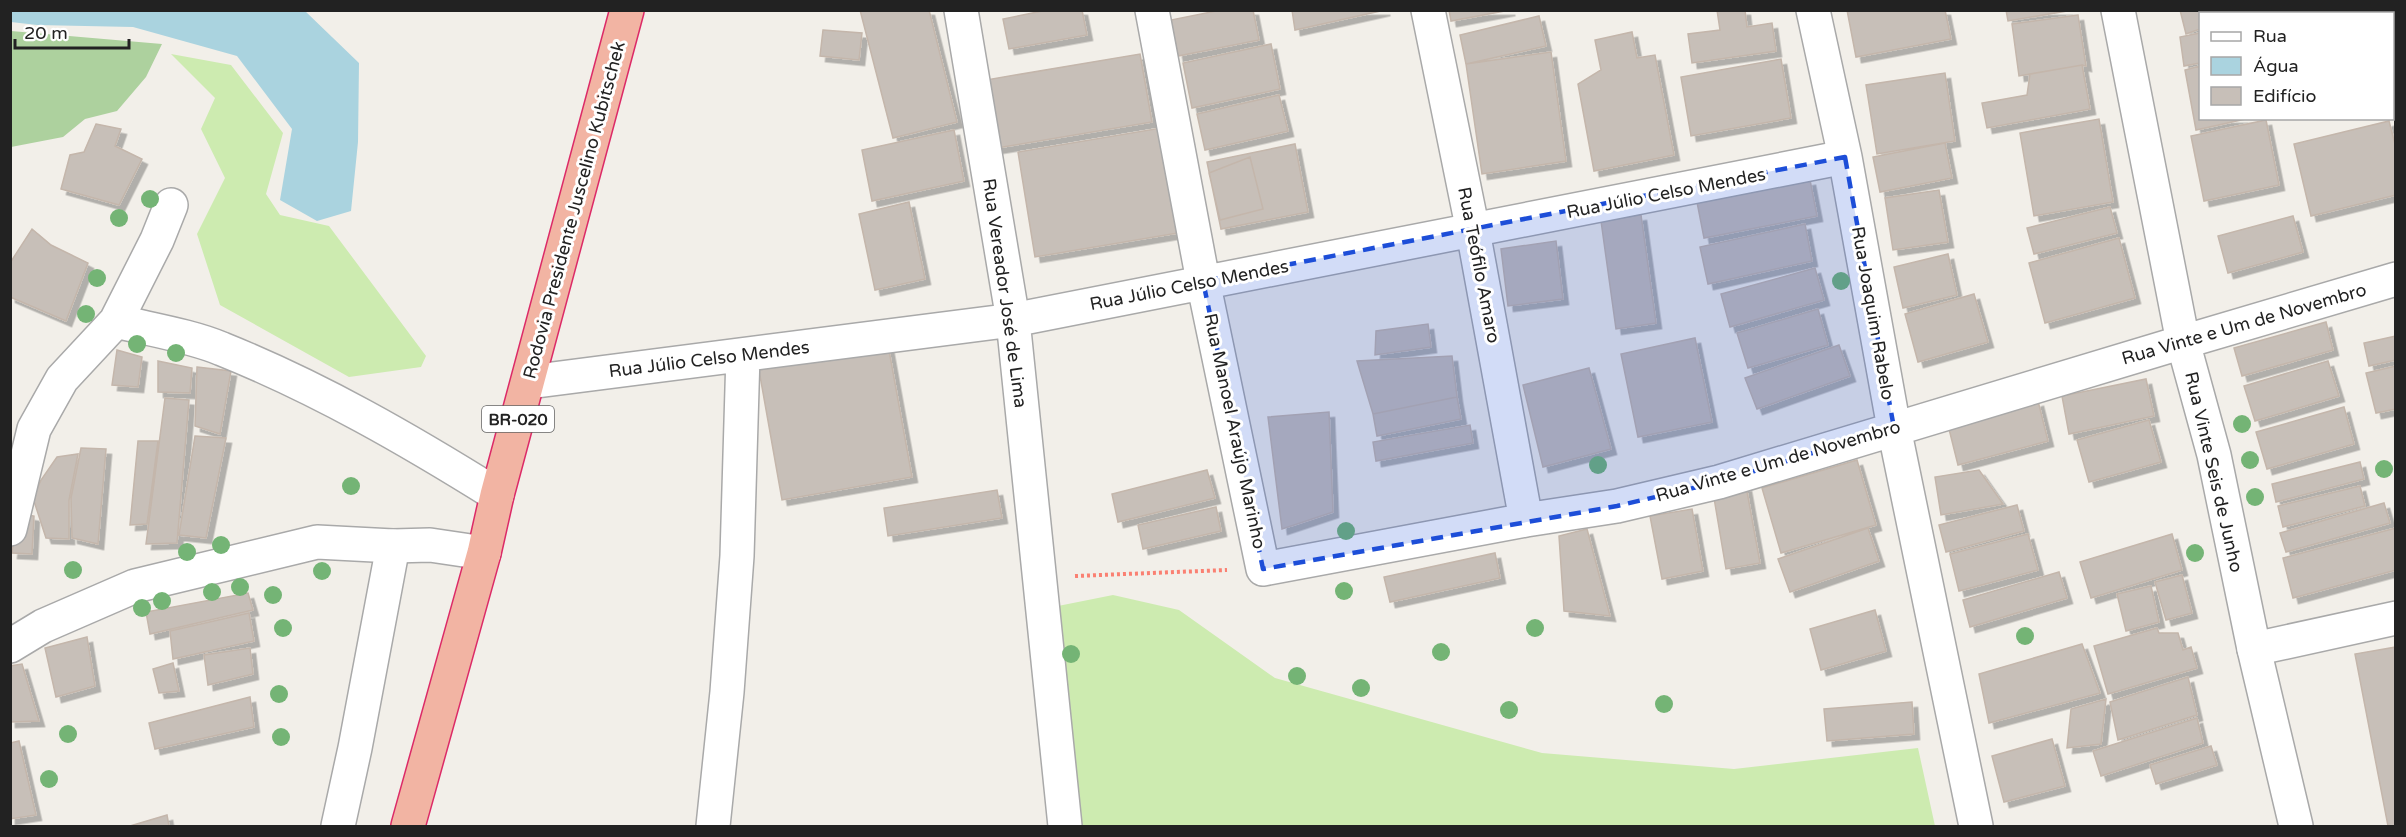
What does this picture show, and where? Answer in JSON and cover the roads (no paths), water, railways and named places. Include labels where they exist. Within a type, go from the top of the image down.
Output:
[{"type":"highway","name":"Rodovia Presidente Juscelino Kubitschek","points":[[408,826],[484,553],[497,495],[627,10]]},
{"type":"street","name":"Rua Vereador José de Lima","points":[[961,10],[1013,320],[1065,826]]},
{"type":"street","name":"Rua Manoel Araújo Marinho","points":[[1152,10],[1203,281],[1263,569]]},
{"type":"street","name":"Rua Teófilo Amaro","points":[[1428,10],[1473,231],[1526,520]]},
{"type":"street","name":"Rua Joaquim Rabelo","points":[[1812,10],[1845,157],[1894,428],[1976,826]]},
{"type":"street","name":"Rua Vinte Seis de Junho","points":[[2118,10],[2183,342],[2214,455],[2254,650],[2296,826]]},
{"type":"street","name":"Rua Júlio Celso Mendes","points":[[529,382],[1013,320],[1845,157]]},
{"type":"street","points":[[10,529],[34,429],[62,379],[116,321],[157,240],[171,205]]},
{"type":"street","name":"Rua Vinte e Um de Novembro","points":[[1263,569],[1526,520],[1617,506],[1719,482],[2396,279]]},
{"type":"street","points":[[116,321],[220,348],[279,374],[318,392],[415,444],[497,495]]},
{"type":"street","points":[[713,826],[727,692],[737,556],[743,355]]},
{"type":"street","points":[[10,646],[44,626],[135,586],[317,542],[393,546],[429,545],[484,553]]},
{"type":"street","points":[[338,826],[393,546]]},
{"type":"street","points":[[2254,650],[2396,618]]},
{"type":"water","points":[[11,10],[305,11],[359,63],[358,142],[351,211],[317,221],[280,200],[292,129],[237,56],[133,27],[37,25],[11,22]]}]
